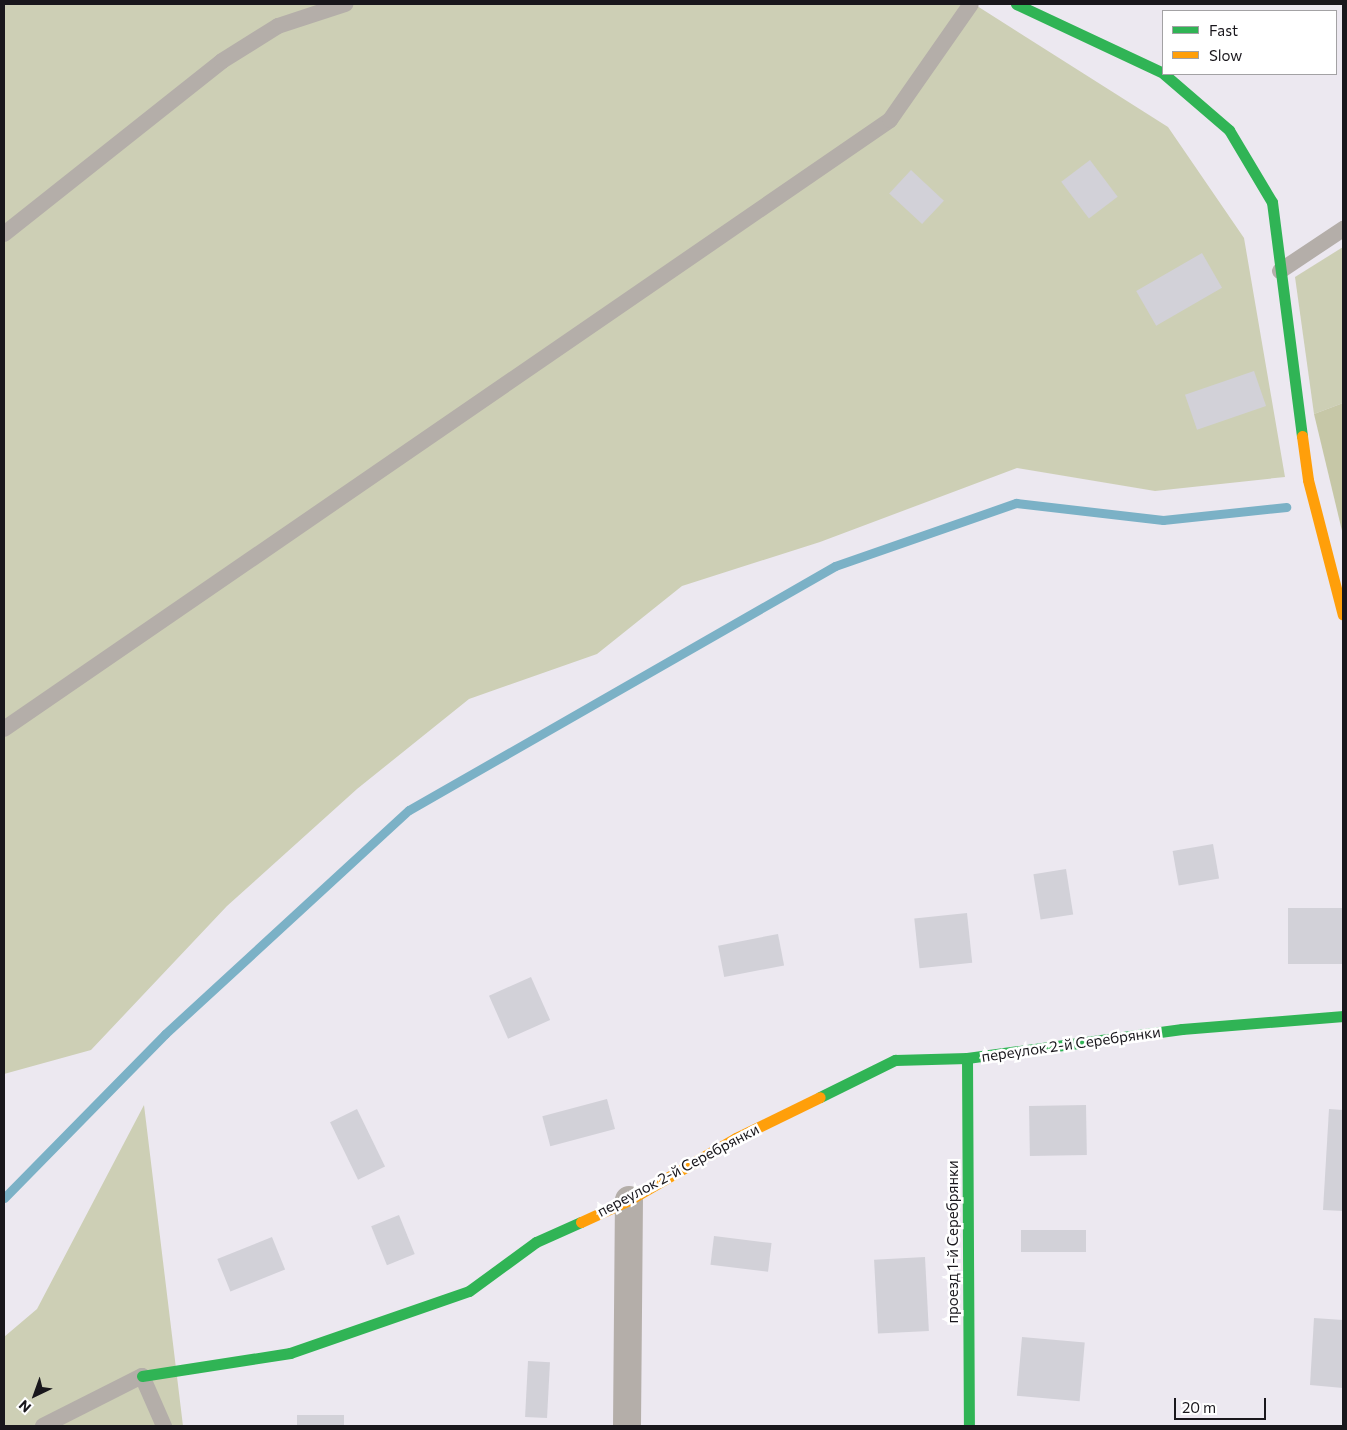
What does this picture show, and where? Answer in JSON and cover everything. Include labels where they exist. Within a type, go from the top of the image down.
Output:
[{"type":"street","points":[[1016,4],[1162,73]]},
{"type":"street","points":[[1165,75],[1229,130],[1272,202],[1308,480],[1343,616]]},
{"type":"street","name":"переулок 2-й Серебрянки","points":[[142,1376],[290,1354],[469,1291],[536,1242],[628,1200],[736,1138],[895,1060],[967,1058],[1182,1029],[1343,1016]]},
{"type":"street","name":"проезд 1-й Серебрянки","points":[[967,1058],[969,1426]]},
{"type":"street","points":[[627,1426],[628,1200]]},
{"type":"lane","points":[[4,234],[222,61],[278,26],[344,4]]},
{"type":"lane","points":[[4,729],[890,120],[971,4]]},
{"type":"lane","points":[[1280,271],[1343,229]]},
{"type":"lane","points":[[142,1376],[164,1426]]},
{"type":"lane","name":"переулок 2-й Серебрянки","points":[[43,1426],[142,1376]]},
{"type":"green space","points":[[4,4],[974,4],[1168,127],[1244,238],[1285,477],[1155,491],[1017,468],[820,542],[682,586],[597,654],[469,699],[357,789],[227,906],[91,1050],[4,1074]]},
{"type":"green space","points":[[1343,247],[1343,403],[1314,414],[1295,277]]},
{"type":"green space","points":[[1343,403],[1343,535],[1314,414]]},
{"type":"green space","points":[[144,1105],[183,1426],[4,1426],[4,1337],[37,1309]]},
{"type":"building","points":[[1090,160],[1118,197],[1089,218],[1061,182]]},
{"type":"building","points":[[911,170],[944,201],[922,224],[889,193]]},
{"type":"building","points":[[1202,253],[1222,288],[1156,326],[1136,291]]},
{"type":"building","points":[[1254,371],[1266,406],[1197,430],[1185,395]]},
{"type":"building","points":[[1213,844],[1219,878],[1179,886],[1173,851]]},
{"type":"building","points":[[1066,869],[1073,914],[1041,920],[1033,874]]},
{"type":"building","points":[[1288,908],[1343,908],[1343,964],[1288,964]]},
{"type":"building","points":[[967,913],[972,963],[920,968],[914,919]]},
{"type":"building","points":[[778,934],[784,965],[724,977],[718,946]]},
{"type":"building","points":[[531,977],[550,1020],[508,1039],[489,996]]},
{"type":"building","points":[[607,1099],[615,1129],[550,1146],[542,1116]]},
{"type":"building","points":[[1086,1105],[1087,1155],[1030,1156],[1029,1106]]},
{"type":"building","points":[[357,1109],[385,1167],[358,1180],[330,1122]]},
{"type":"building","points":[[1329,1109],[1343,1110],[1343,1211],[1323,1210]]},
{"type":"building","points":[[399,1215],[415,1254],[387,1265],[371,1226]]},
{"type":"building","points":[[1021,1230],[1086,1230],[1086,1252],[1021,1252]]},
{"type":"building","points":[[714,1236],[772,1243],[768,1272],[710,1265]]},
{"type":"building","points":[[272,1237],[285,1269],[230,1292],[217,1259]]},
{"type":"building","points":[[925,1257],[929,1331],[878,1334],[874,1260]]},
{"type":"building","points":[[1314,1318],[1343,1320],[1343,1388],[1310,1385]]},
{"type":"building","points":[[1022,1337],[1085,1342],[1080,1401],[1017,1396]]},
{"type":"building","points":[[528,1361],[550,1362],[547,1418],[525,1417]]},
{"type":"building","points":[[297,1415],[344,1415],[344,1426],[297,1426]]},
{"type":"waterway","points":[[4,1198],[165,1034],[409,810],[835,566],[1016,503],[1163,520],[1286,507]]},
{"type":"traffic: fast","points":[[1016,4],[1162,73]]},
{"type":"traffic: fast","points":[[1165,75],[1229,130],[1272,202],[1302,436]]},
{"type":"traffic: fast","points":[[820,1097],[895,1060],[967,1058],[1182,1029],[1343,1016]]},
{"type":"traffic: fast","points":[[967,1058],[969,1426]]},
{"type":"traffic: fast","points":[[142,1376],[290,1353],[469,1291],[536,1242],[581,1222]]},
{"type":"traffic: slow","points":[[1302,436],[1308,480],[1343,615]]},
{"type":"traffic: slow","points":[[581,1222],[629,1200],[736,1138],[820,1097]]}]
